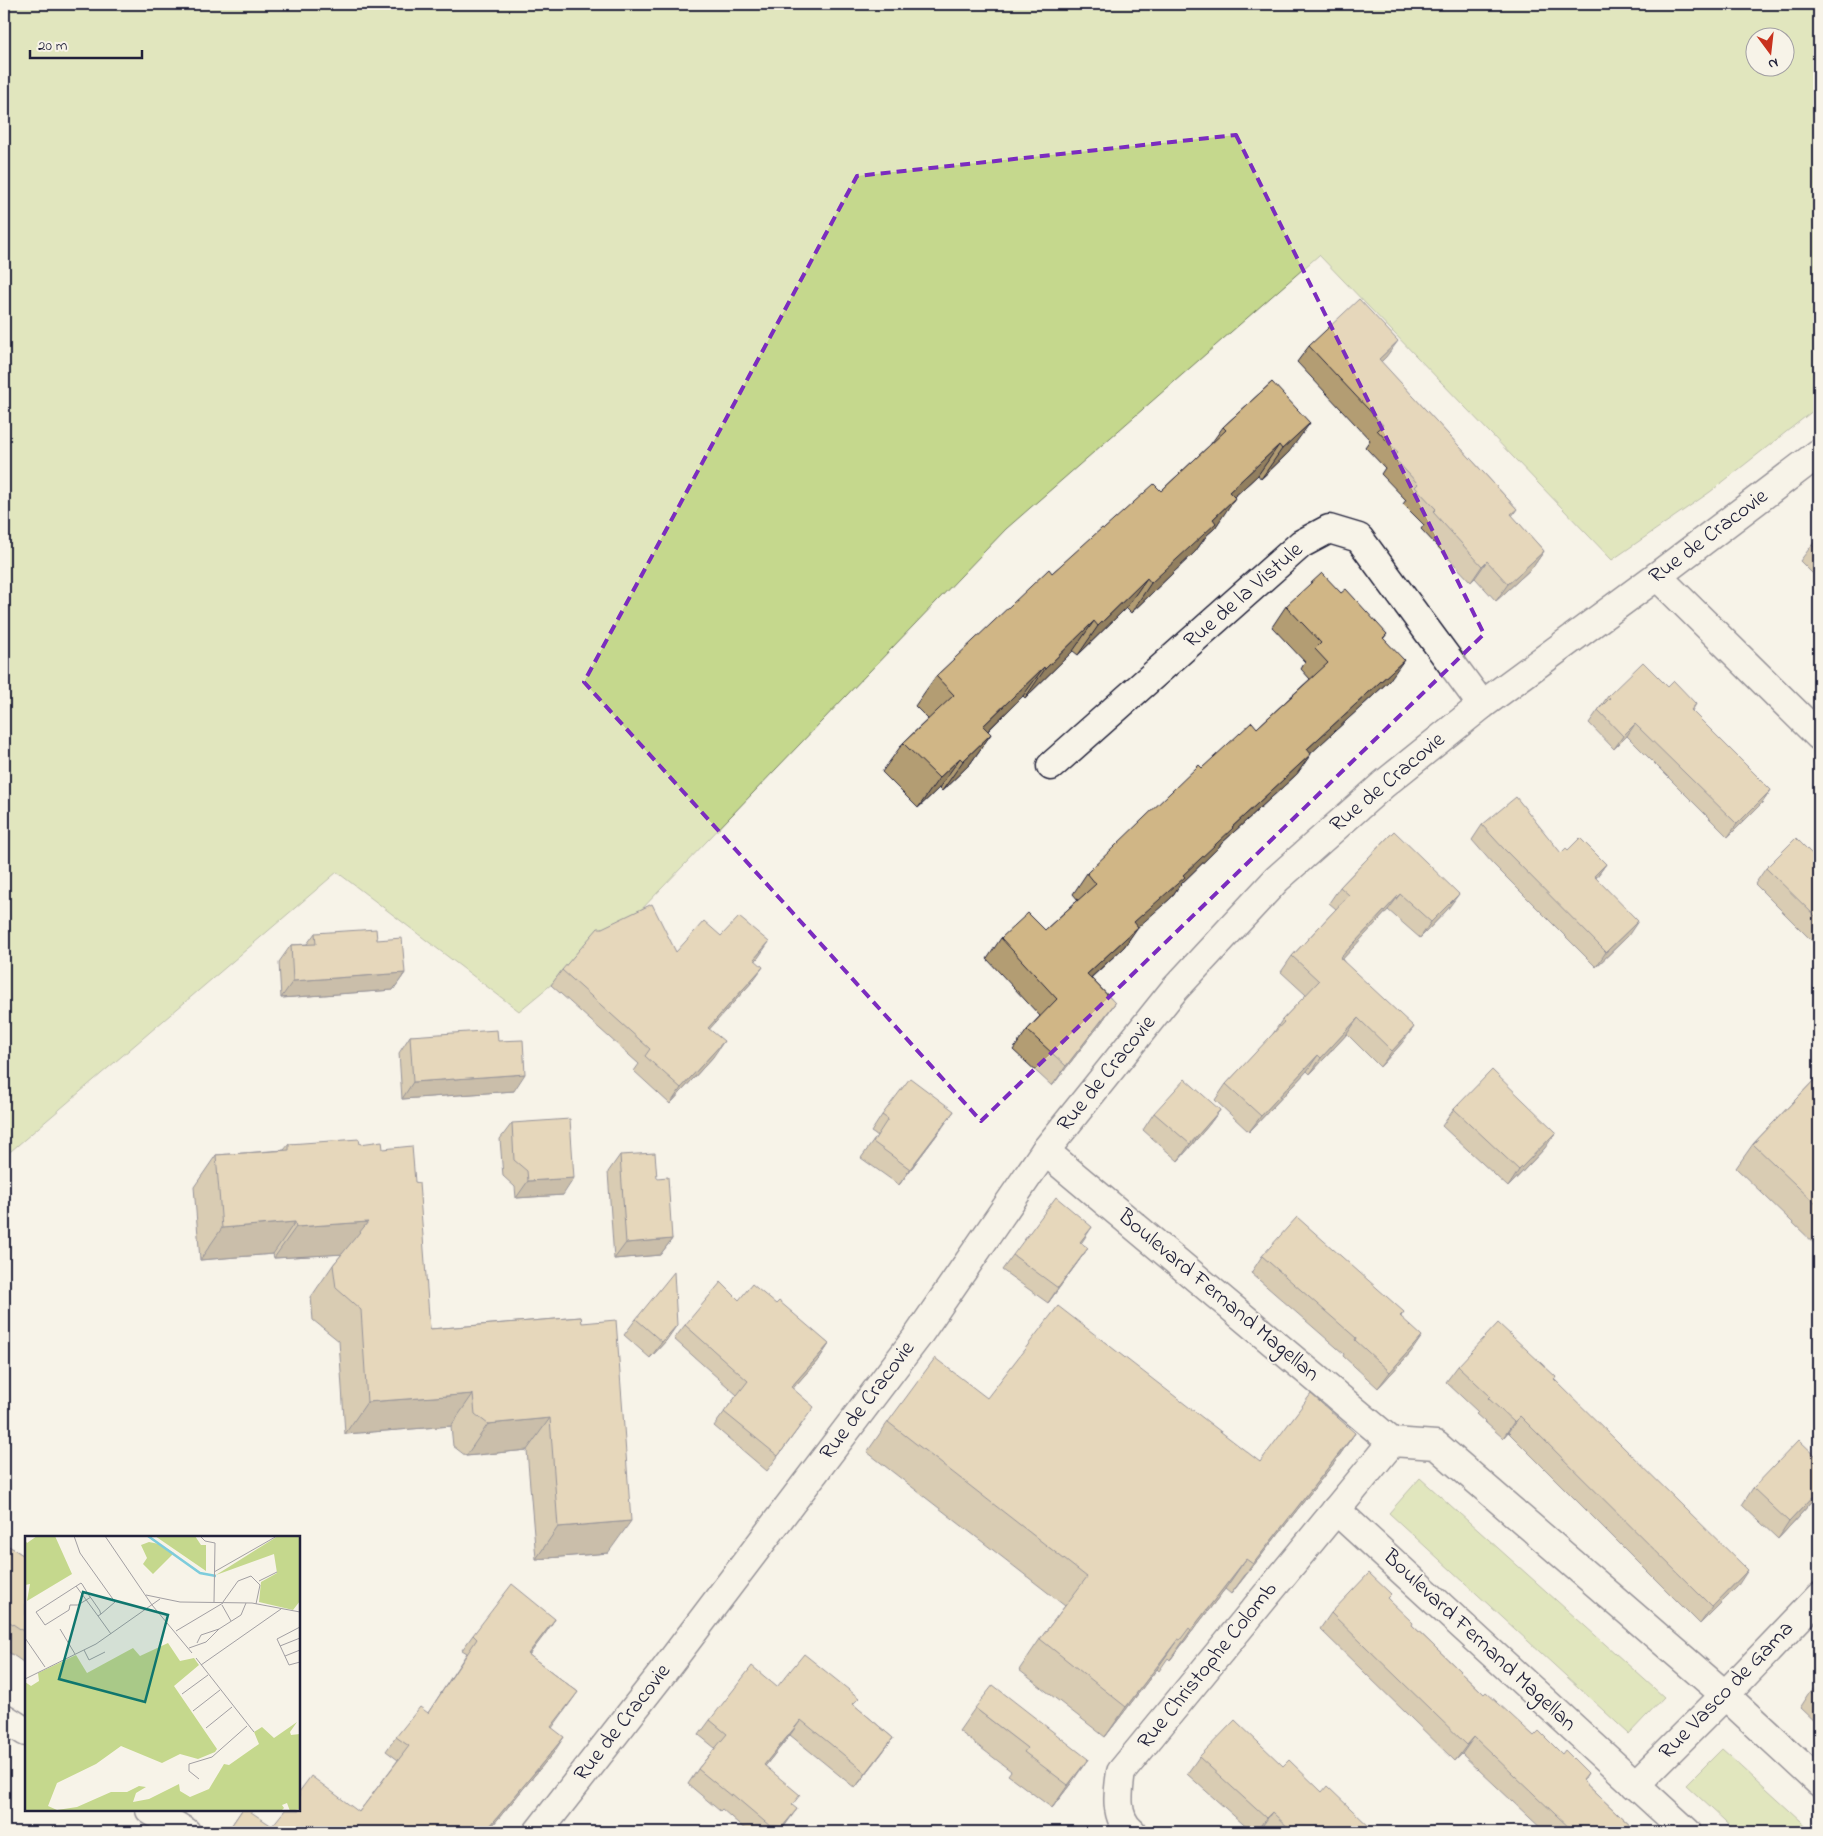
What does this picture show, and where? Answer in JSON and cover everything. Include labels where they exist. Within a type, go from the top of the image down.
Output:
[{"type":"street","name":"Rue de Cracovie","points":[[538,1832],[660,1676],[917,1337],[1045,1151],[1174,990],[1277,879],[1384,784],[1482,705],[1819,454]]},
{"type":"street","name":"Rue de la Vistule","points":[[1051,766],[1301,544],[1329,529],[1359,538],[1482,705]]},
{"type":"street","points":[[1657,576],[1819,736]]},
{"type":"street","name":"Boulevard Fernand Magellan","points":[[1045,1151],[1392,1442]]},
{"type":"street","points":[[1336,1510],[1392,1442],[1436,1445],[1724,1696],[1819,1782]]},
{"type":"street","name":"Boulevard Fernand Magellan","points":[[1336,1510],[1687,1832]]},
{"type":"street","name":"Rue Christophe Colomb","points":[[1132,1832],[1124,1826],[1117,1802],[1121,1772],[1336,1510]]},
{"type":"street","name":"Rue Vasco de Gama","points":[[1635,1785],[1819,1597]]},
{"type":"street","points":[[4,1718],[25,1731]]},
{"type":"street","points":[[152,1811],[186,1832]]},
{"type":"highlighted area","points":[[1236,135],[1484,634],[981,1121],[584,682],[857,176]]},
{"type":"green space","points":[[4,4],[1819,4],[1819,406],[1710,492],[1612,560],[1319,255],[1006,529],[638,913],[519,1011],[337,872],[4,1157]]},
{"type":"green space","points":[[1420,1478],[1664,1697],[1629,1734],[1389,1513]]},
{"type":"green space","points":[[1722,1749],[1813,1832],[1737,1832],[1686,1785]]},
{"type":"building","points":[[1359,299],[1398,341],[1379,359],[1517,509],[1511,514],[1544,551],[1508,584],[1487,561],[1482,566],[1433,512],[1436,509],[1415,487],[1418,484],[1393,457],[1398,453],[1377,430],[1383,425],[1309,346]]},
{"type":"building","points":[[1272,382],[1310,423],[1282,449],[1279,445],[1229,492],[1235,498],[1213,519],[1216,523],[1151,583],[1147,578],[1098,626],[1094,621],[1045,669],[1044,667],[983,726],[991,734],[963,761],[960,758],[939,778],[903,743],[954,695],[936,676],[1049,569],[1052,573],[1154,484],[1161,491],[1226,430],[1223,427]]},
{"type":"building","points":[[1819,537],[1819,552],[1812,545]]},
{"type":"building","points":[[1322,573],[1341,593],[1346,589],[1387,634],[1383,638],[1404,660],[1307,749],[1311,754],[1232,827],[1183,875],[1185,877],[1134,922],[1138,927],[1087,974],[1115,1003],[1066,1066],[1027,1030],[1057,999],[1001,938],[1028,913],[1045,930],[1096,884],[1087,873],[1199,765],[1202,768],[1252,722],[1257,728],[1328,663],[1315,649],[1321,643],[1286,606]]},
{"type":"building","points":[[1643,662],[1668,687],[1674,681],[1696,704],[1691,710],[1771,790],[1737,824],[1635,724],[1623,736],[1598,710],[1610,698],[1608,696]]},
{"type":"building","points":[[1516,797],[1561,853],[1566,848],[1568,850],[1580,838],[1606,864],[1594,876],[1638,921],[1606,952],[1482,825]]},
{"type":"building","points":[[1394,831],[1459,894],[1431,922],[1400,894],[1340,958],[1414,1027],[1392,1051],[1358,1018],[1321,1058],[1318,1055],[1261,1116],[1226,1084],[1319,981],[1292,956],[1349,895],[1340,887]]},
{"type":"building","points":[[1796,838],[1819,861],[1819,920],[1766,868]]},
{"type":"building","points":[[652,904],[676,952],[704,921],[721,936],[739,917],[769,942],[754,959],[763,967],[708,1028],[724,1041],[681,1088],[645,1056],[650,1049],[562,970],[598,928],[602,928]]},
{"type":"building","points":[[376,929],[377,940],[402,938],[405,973],[293,981],[291,945],[316,944],[315,933]]},
{"type":"building","points":[[497,1030],[498,1041],[523,1040],[525,1074],[413,1082],[410,1036]]},
{"type":"building","points":[[1492,1070],[1556,1132],[1519,1170],[1454,1109]]},
{"type":"building","points":[[1819,1075],[1819,1207],[1753,1144]]},
{"type":"building","points":[[910,1078],[954,1111],[910,1169],[873,1142],[888,1119],[882,1115]]},
{"type":"building","points":[[1185,1079],[1220,1110],[1190,1144],[1154,1113]]},
{"type":"building","points":[[570,1119],[574,1178],[528,1181],[527,1171],[514,1160],[512,1123]]},
{"type":"building","points":[[359,1139],[360,1144],[382,1141],[383,1149],[412,1146],[415,1182],[419,1183],[430,1329],[581,1317],[582,1323],[616,1320],[631,1521],[558,1527],[550,1418],[488,1424],[475,1414],[473,1394],[367,1402],[361,1310],[336,1288],[333,1265],[368,1222],[296,1227],[295,1222],[222,1228],[216,1155],[289,1150],[289,1144]]},
{"type":"building","points":[[655,1153],[657,1178],[668,1177],[672,1239],[626,1243],[620,1155]]},
{"type":"building","points":[[1056,1197],[1092,1227],[1080,1242],[1088,1248],[1058,1288],[1013,1255]]},
{"type":"building","points":[[1297,1217],[1404,1312],[1400,1316],[1422,1336],[1390,1372],[1355,1340],[1356,1338],[1262,1256]]},
{"type":"building","points":[[674,1272],[677,1325],[662,1342],[636,1319]]},
{"type":"building","points":[[721,1282],[739,1300],[752,1284],[776,1304],[779,1301],[829,1344],[791,1387],[814,1407],[778,1456],[724,1412],[748,1381],[685,1325]]},
{"type":"building","points":[[1058,1306],[1260,1462],[1311,1394],[1355,1433],[1253,1564],[1246,1559],[1191,1630],[1189,1628],[1180,1640],[1178,1639],[1126,1707],[1040,1639],[1087,1577],[888,1422],[935,1358],[987,1398]]},
{"type":"building","points":[[1498,1323],[1556,1377],[1554,1379],[1748,1570],[1712,1607],[1520,1416],[1514,1422],[1458,1366]]},
{"type":"building","points":[[1799,1440],[1819,1459],[1819,1490],[1789,1522],[1753,1488]]},
{"type":"building","points":[[4,1543],[25,1556],[25,1632],[4,1618]]},
{"type":"building","points":[[1369,1573],[1391,1594],[1387,1598],[1413,1623],[1412,1625],[1484,1694],[1486,1692],[1534,1736],[1539,1731],[1562,1754],[1565,1750],[1588,1773],[1582,1780],[1637,1832],[1574,1832],[1474,1737],[1467,1745],[1331,1613]]},
{"type":"building","points":[[512,1584],[555,1619],[528,1654],[578,1692],[551,1727],[564,1737],[485,1832],[227,1832],[241,1811],[250,1811],[272,1826],[284,1811],[300,1811],[300,1791],[311,1776],[359,1812],[409,1746],[396,1737],[420,1707],[428,1713],[477,1639],[473,1635]]},
{"type":"building","points":[[804,1654],[859,1698],[853,1704],[893,1738],[866,1773],[801,1720],[764,1765],[800,1795],[792,1805],[797,1809],[777,1832],[732,1794],[731,1796],[698,1769],[727,1734],[710,1720],[752,1666],[777,1687]]},
{"type":"building","points":[[1819,1683],[1819,1699],[1811,1691]]},
{"type":"building","points":[[993,1685],[1088,1759],[1068,1785],[1024,1752],[1027,1748],[975,1708]]},
{"type":"building","points":[[1235,1720],[1283,1766],[1289,1760],[1322,1792],[1327,1786],[1375,1832],[1293,1832],[1272,1812],[1266,1818],[1199,1757]]}]
